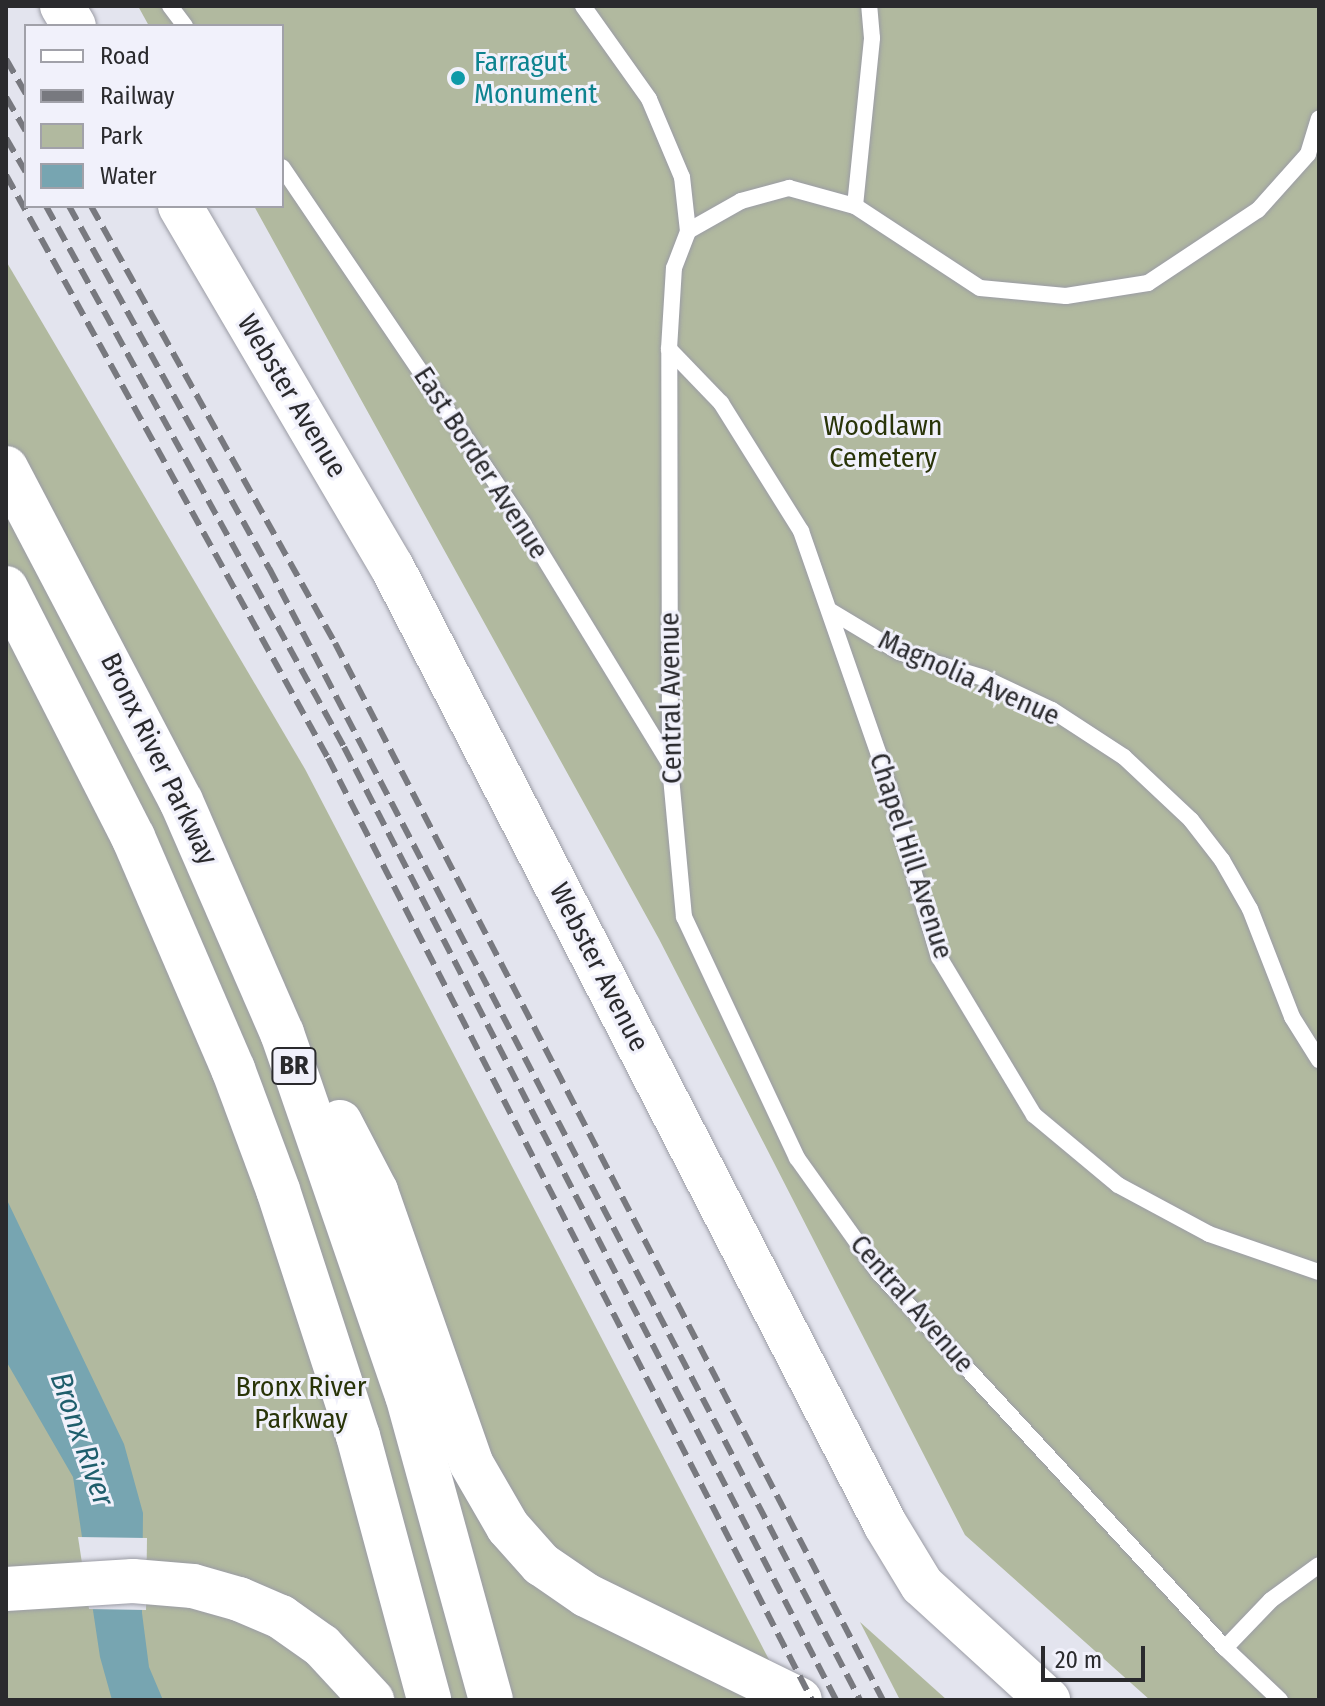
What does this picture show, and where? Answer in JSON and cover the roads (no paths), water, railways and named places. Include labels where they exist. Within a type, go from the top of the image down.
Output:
[{"type":"main road","points":[[62,6],[73,24]]},
{"type":"main road","name":"Webster Avenue","points":[[181,208],[392,567],[885,1524],[922,1585],[1048,1700]]},
{"type":"main road","name":"Bronx River Parkway","points":[[6,468],[124,683],[233,914],[327,1152],[369,1276],[491,1700]]},
{"type":"main road","name":"Bronx River Parkway","points":[[6,588],[133,837],[243,1096],[358,1436],[429,1700]]},
{"type":"main road","points":[[233,914],[376,1191],[453,1418],[482,1488],[508,1527],[541,1564],[586,1595],[800,1700]]},
{"type":"main road","points":[[10,1591],[133,1581],[216,1592],[262,1607],[302,1631],[340,1663],[372,1700]]},
{"type":"lane","points":[[170,6],[184,24]]},
{"type":"lane","points":[[583,6],[649,99],[682,177],[688,231],[741,201],[789,188],[855,206],[980,288],[1066,296],[1148,283],[1258,210],[1308,154],[1319,119]]},
{"type":"lane","points":[[855,206],[872,38],[869,6]]},
{"type":"lane","name":"East Border Avenue","points":[[284,170],[524,525],[670,765]]},
{"type":"lane","name":"Central Avenue","points":[[688,231],[674,268],[669,349],[670,765],[684,917],[797,1158],[879,1273],[1225,1648],[1280,1700]]},
{"type":"lane","name":"Chapel Hill Avenue","points":[[669,349],[721,403],[801,531],[879,755],[939,957],[1034,1115],[1118,1185],[1209,1234],[1319,1272]]},
{"type":"lane","name":"Magnolia Avenue","points":[[829,610],[899,652],[984,678],[1052,710],[1124,757],[1191,820],[1222,860],[1250,909],[1292,1017],[1319,1060]]},
{"type":"lane","points":[[1225,1648],[1271,1600],[1319,1565]]},
{"type":"water","name":"Bronx River","points":[[6,1198],[124,1444],[143,1513],[142,1613],[149,1667],[163,1700],[112,1700],[100,1657],[73,1477],[6,1361]]},
{"type":"railway","points":[[6,59],[24,90]]},
{"type":"railway","points":[[6,97],[24,128]]},
{"type":"railway","points":[[6,138],[24,169]]},
{"type":"railway","points":[[6,175],[24,208]]},
{"type":"railway","points":[[24,208],[328,758],[812,1700]]},
{"type":"railway","points":[[47,208],[344,747],[836,1700]]},
{"type":"railway","points":[[70,208],[269,568],[860,1700]]},
{"type":"railway","points":[[92,208],[335,643],[883,1700]]},
{"type":"place","name":"Farragut Monument","points":[[458,78]]},
{"type":"park label","name":"Woodlawn Cemetery","points":[[883,442]]}]
